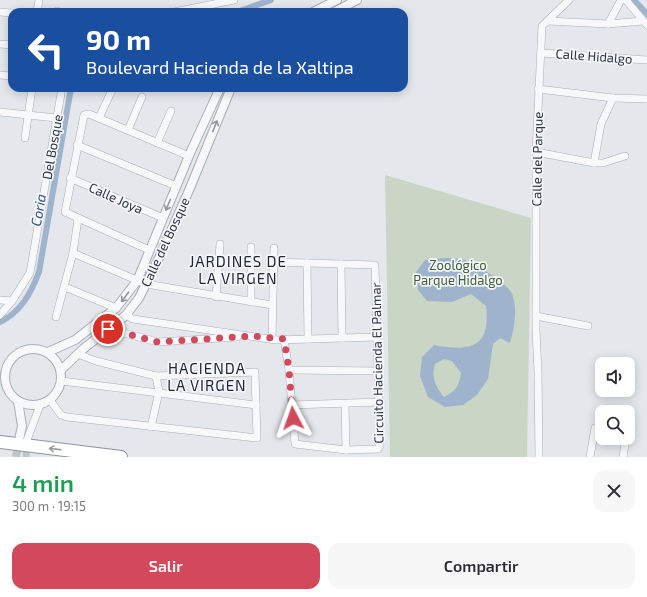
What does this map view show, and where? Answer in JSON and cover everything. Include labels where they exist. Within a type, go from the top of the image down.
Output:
[{"type":"highway","points":[[0,442],[121,457]]},
{"type":"street","points":[[185,8],[199,3],[234,0]]},
{"type":"street","points":[[322,8],[337,0]]},
{"type":"street","points":[[342,8],[357,0]]},
{"type":"street","name":"Calle del Parque","points":[[539,457],[536,330],[536,152],[542,26],[569,0]]},
{"type":"street","points":[[608,24],[621,0]]},
{"type":"street","points":[[626,0],[645,23]]},
{"type":"street","points":[[548,21],[608,24],[645,23]]},
{"type":"street","name":"Calle Hidalgo","points":[[541,53],[647,60]]},
{"type":"street","points":[[538,89],[613,98],[647,99]]},
{"type":"street","points":[[25,138],[31,92]]},
{"type":"street","name":"Del Bosque","points":[[0,315],[12,301],[30,273],[61,92]]},
{"type":"street","points":[[99,118],[111,92]]},
{"type":"street","name":"Calle del Bosque","points":[[48,352],[74,340],[116,308],[137,281],[176,186],[218,92]]},
{"type":"street","name":"Calle del Bosque","points":[[61,370],[78,354],[126,315],[139,298],[190,188],[229,92]]},
{"type":"street","points":[[128,130],[142,97]]},
{"type":"street","points":[[594,163],[601,124],[613,98]]},
{"type":"street","points":[[157,143],[171,111]]},
{"type":"street","points":[[0,112],[56,118]]},
{"type":"street","points":[[149,250],[64,212],[84,115],[89,114],[189,156]]},
{"type":"street","points":[[77,145],[176,186]]},
{"type":"street","points":[[536,152],[594,163],[603,163],[625,156]]},
{"type":"street","name":"Calle Joya","points":[[70,178],[163,218]]},
{"type":"street","points":[[56,317],[73,253],[78,219]]},
{"type":"street","points":[[216,297],[220,244]]},
{"type":"street","points":[[251,247],[251,302]]},
{"type":"street","points":[[272,339],[274,248]]},
{"type":"street","points":[[73,253],[146,284],[216,297],[272,305]]},
{"type":"street","name":"Circuito Hacienda El Palmar","points":[[274,262],[375,265],[380,446],[378,449],[346,450],[295,444],[289,370],[284,339]]},
{"type":"street","points":[[308,263],[308,339]]},
{"type":"street","points":[[341,264],[342,338]]},
{"type":"street","points":[[65,287],[116,308]]},
{"type":"street","points":[[0,300],[12,301]]},
{"type":"street","points":[[126,315],[133,319],[272,339],[377,337]]},
{"type":"street","points":[[536,316],[588,326]]},
{"type":"street","points":[[108,329],[158,342],[253,336]]},
{"type":"street","points":[[0,368],[16,354],[26,349],[37,348],[48,352],[56,360],[61,370],[62,381],[58,392],[50,400],[40,405],[29,405],[18,402],[10,394],[0,389]]},
{"type":"street","points":[[50,400],[61,415],[67,417],[257,438],[255,372],[156,376],[96,361],[78,354]]},
{"type":"street","points":[[8,362],[4,372],[5,384],[10,394]]},
{"type":"street","points":[[289,370],[378,370]]},
{"type":"street","points":[[151,427],[159,392],[156,376]]},
{"type":"street","points":[[62,381],[256,405]]},
{"type":"street","points":[[18,402],[23,440]]},
{"type":"street","points":[[292,405],[379,402]]},
{"type":"street","points":[[345,404],[346,450]]},
{"type":"street","points":[[23,440],[40,405]]},
{"type":"street","points":[[590,457],[595,428]]},
{"type":"street","points":[[623,457],[625,445]]},
{"type":"green space","name":"Zoológico Parque Hidalgo","points":[[385,175],[531,218],[527,457],[390,457]]},
{"type":"water","points":[[450,258],[467,261],[481,268],[497,279],[509,290],[514,300],[515,319],[510,343],[500,338],[493,344],[488,379],[477,395],[463,405],[445,407],[428,397],[420,376],[422,357],[434,345],[458,348],[468,347],[475,344],[481,339],[485,331],[487,320],[486,306],[471,294],[452,302],[427,301],[418,290],[416,272],[425,260]],"holes":[[[444,359],[452,361],[461,373],[460,378],[458,385],[454,390],[444,397],[438,389],[433,373],[435,364]]]},
{"type":"waterway","name":"Coria","points":[[248,8],[271,0]]},
{"type":"waterway","name":"Coria","points":[[634,0],[647,14]]},
{"type":"waterway","name":"Coria","points":[[0,322],[14,313],[24,301],[29,294],[39,272],[70,92]]},
{"type":"tunnel","points":[[16,457],[19,441]]},
{"type":"tunnel","points":[[26,457],[27,442]]},
{"type":"district","name":"JARDINES DE LA VIRGEN","points":[[238,270]]},
{"type":"district","name":"HACIENDA LA VIRGEN","points":[[207,376]]},
{"type":"route","points":[[108,329],[158,342],[253,336],[276,340],[284,339],[289,370],[293,418]]}]
